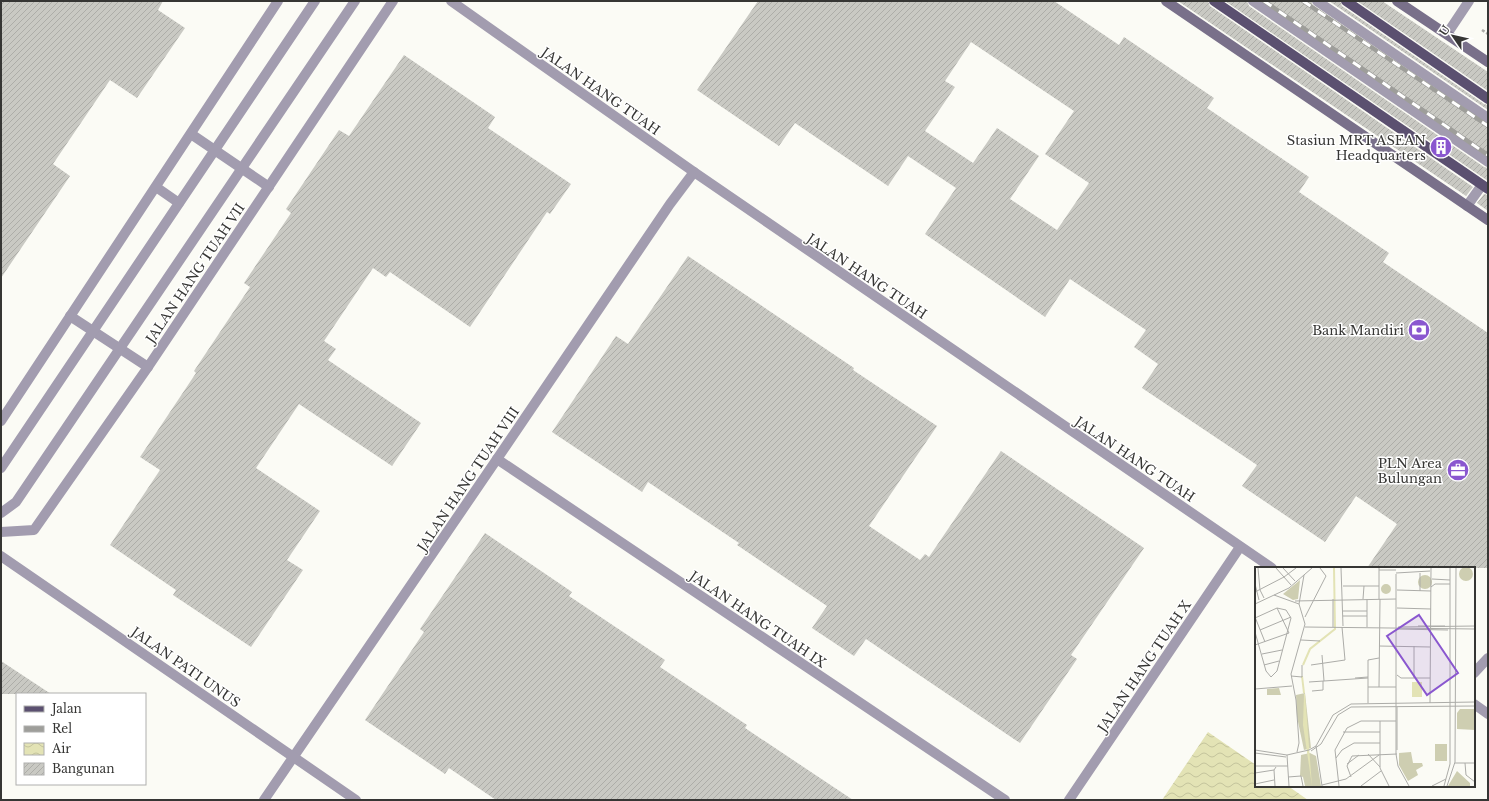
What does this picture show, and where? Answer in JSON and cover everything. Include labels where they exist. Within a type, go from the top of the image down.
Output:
[{"type":"main road","points":[[1166,1],[1488,220]]},
{"type":"main road","points":[[1214,1],[1485,187]]},
{"type":"main road","points":[[1346,1],[1488,99]]},
{"type":"main road","points":[[1397,1],[1488,62]]},
{"type":"street","points":[[1,421],[278,1]]},
{"type":"street","points":[[1,468],[315,1]]},
{"type":"street","name":"JALAN HANG TUAH VII","points":[[1,513],[16,502],[355,1]]},
{"type":"street","name":"JALAN HANG TUAH VII","points":[[1,532],[34,530],[148,367],[393,1]]},
{"type":"street","name":"JALAN HANG TUAH","points":[[451,1],[694,172],[1270,567]]},
{"type":"street","points":[[1253,1],[1488,162]]},
{"type":"street","points":[[1317,1],[1488,118]]},
{"type":"street","points":[[1447,34],[1469,1]]},
{"type":"street","points":[[191,134],[269,186]]},
{"type":"street","name":"JALAN HANG TUAH VIII","points":[[264,800],[694,172]]},
{"type":"street","points":[[156,187],[179,203]]},
{"type":"street","points":[[1467,206],[1485,187]]},
{"type":"street","points":[[70,316],[148,367]]},
{"type":"street","name":"JALAN HANG TUAH IX","points":[[498,460],[1005,800]]},
{"type":"street","name":"JALAN HANG TUAH X","points":[[1069,800],[1240,547]]},
{"type":"street","name":"JALAN PATI UNUS","points":[[1,556],[356,800]]},
{"type":"street","points":[[1475,672],[1488,658]]},
{"type":"street","points":[[1475,705],[1488,714]]},
{"type":"water","points":[[1208,732],[1255,764],[1255,787],[1289,787],[1308,800],[1162,800]]},
{"type":"building","points":[[1,1],[163,1],[158,10],[185,28],[137,98],[110,80],[53,164],[70,176],[1,278]]},
{"type":"building","points":[[758,1],[1054,1],[1119,45],[1124,37],[1214,98],[1207,108],[1309,177],[1299,192],[1389,253],[1383,262],[1488,333],[1488,568],[1368,567],[1397,524],[1356,496],[1325,542],[1242,486],[1257,465],[1142,388],[1158,364],[1134,347],[1146,330],[1070,279],[1045,317],[925,234],[956,188],[908,156],[888,186],[795,123],[779,146],[697,90]],"holes":[[[971,42],[1074,111],[1045,154],[1089,183],[1057,230],[1010,199],[1039,156],[997,128],[973,163],[925,131],[955,87],[945,81]]]},
{"type":"building","points":[[1178,1],[1208,1],[1210,6],[1473,187],[1466,196]]},
{"type":"building","points":[[1225,1],[1247,1],[1249,6],[1484,167],[1488,168],[1488,181]]},
{"type":"building","points":[[1264,1],[1311,1],[1313,6],[1484,123],[1488,124],[1488,154]]},
{"type":"building","points":[[1329,1],[1340,1],[1342,6],[1484,104],[1488,105],[1488,110]]},
{"type":"building","points":[[1357,1],[1382,1],[1488,72],[1488,91]]},
{"type":"building","points":[[404,55],[495,117],[488,128],[571,184],[550,214],[547,212],[470,327],[390,272],[386,277],[373,268],[324,341],[336,349],[328,360],[421,423],[392,466],[299,404],[256,468],[320,511],[287,560],[303,570],[251,647],[173,595],[176,590],[110,545],[160,470],[140,457],[196,373],[194,371],[250,287],[244,283],[291,213],[286,209],[339,130],[349,136]]},
{"type":"building","points":[[1484,194],[1488,195],[1488,211],[1477,203]]},
{"type":"building","points":[[688,256],[937,426],[869,526],[920,560],[925,554],[929,557],[1001,451],[1144,548],[1071,655],[1077,659],[1020,743],[866,639],[854,656],[812,628],[827,606],[737,545],[739,543],[648,482],[642,492],[552,432],[616,336],[628,344]]},
{"type":"building","points":[[485,533],[572,592],[569,596],[665,660],[660,667],[747,725],[745,728],[853,800],[496,800],[449,768],[445,774],[365,720],[424,632],[420,629]]},
{"type":"building","points":[[1,661],[49,693],[16,693],[1,694]]},
{"type":"railway","points":[[1264,1],[1488,155]]},
{"type":"railway","points":[[1303,1],[1488,126]]},
{"type":"place","name":"Stasiun MRT ASEAN Headquarters","points":[[1441,147]]},
{"type":"place","name":"Bank Mandiri","points":[[1419,330]]},
{"type":"place","name":"PLN Area Bulungan","points":[[1458,470]]}]
